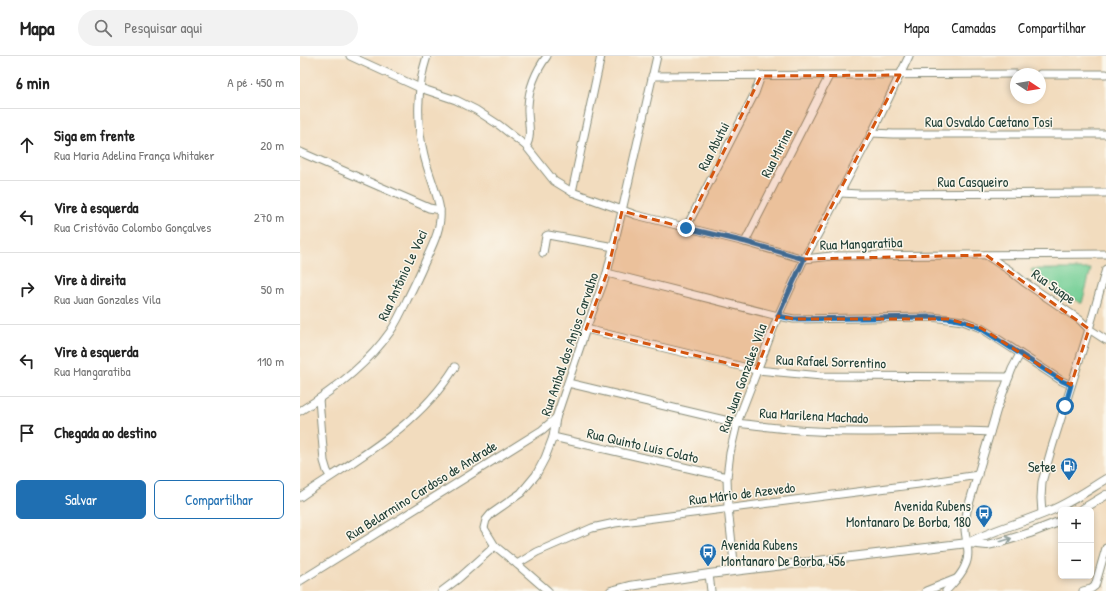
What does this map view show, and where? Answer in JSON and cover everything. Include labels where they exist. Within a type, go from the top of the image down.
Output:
[{"type":"street","name":"Rua Mangaratiba","points":[[350,56],[420,88],[456,100],[476,110],[499,125],[526,146],[554,182],[572,192],[622,211],[746,242],[804,259],[832,256],[1106,254]]},
{"type":"street","name":"Rua Antônio Le Voci","points":[[300,411],[332,390],[351,374],[377,348],[391,331],[415,285],[435,239],[440,210],[424,154],[419,122],[420,88],[427,56]]},
{"type":"street","points":[[526,146],[529,140],[529,93],[532,82],[547,56]]},
{"type":"street","points":[[572,192],[601,56]]},
{"type":"street","name":"Rua Aníbal dos Anjos Carvalho","points":[[548,591],[495,546],[484,528],[486,520],[491,514],[521,493],[536,475],[545,458],[553,437],[556,418],[586,329],[607,274],[657,56]]},
{"type":"street","name":"Rua Juan Gonzales Vila","points":[[735,571],[726,477],[736,423],[778,316],[804,259],[841,193],[909,56]]},
{"type":"street","points":[[652,76],[1010,74]]},
{"type":"street","points":[[1046,74],[1106,74]]},
{"type":"street","name":"Rua Abutui","points":[[686,228],[755,93],[761,76]]},
{"type":"street","name":"Rua Mirina","points":[[746,242],[829,76]]},
{"type":"street","name":"Rua Osvaldo Caetano Tosi","points":[[872,133],[1106,134]]},
{"type":"street","points":[[300,152],[429,208],[440,210]]},
{"type":"street","name":"Rua Casqueiro","points":[[841,193],[1106,193]]},
{"type":"street","points":[[542,253],[546,236],[548,235],[614,247]]},
{"type":"street","name":"Rua Suape","points":[[986,255],[1080,320],[1089,329],[1106,340]]},
{"type":"street","points":[[1042,514],[1042,482],[1106,269]]},
{"type":"street","points":[[607,274],[794,319],[932,317],[963,321],[980,328],[1062,381],[1071,385]]},
{"type":"street","name":"Rua Rafael Sorrentino","points":[[586,329],[756,370],[822,376],[1009,377]]},
{"type":"street","points":[[946,591],[959,578],[966,566],[968,543],[965,531],[965,522],[997,409],[1009,377],[1020,354]]},
{"type":"street","points":[[300,497],[330,476],[368,453],[411,420],[435,396],[455,367]]},
{"type":"street","name":"Rua Marilena Machado","points":[[568,384],[736,423],[816,431],[990,432]]},
{"type":"street","points":[[319,399],[324,461],[330,476]]},
{"type":"street","name":"Rua Belarmino Cardoso de Andrade","points":[[300,581],[542,430],[556,418]]},
{"type":"street","name":"Rua Quinto Luis Colato","points":[[553,437],[726,477]]},
{"type":"street","name":"Rua Mário de Azevedo","points":[[517,564],[537,552],[592,528],[615,523],[978,475]]},
{"type":"street","points":[[968,543],[984,535],[1042,514],[1069,502],[1106,479]]},
{"type":"street","points":[[1087,507],[1106,495]]},
{"type":"street","points":[[611,591],[630,586],[709,574],[968,543],[987,545],[1030,533],[1058,521]]},
{"type":"street","points":[[442,591],[466,573],[495,546]]},
{"type":"street","points":[[1083,591],[1091,589],[1095,586],[1106,548]]},
{"type":"street","points":[[709,574],[711,591]]},
{"type":"street","points":[[926,591],[959,578]]},
{"type":"highlighted area","points":[[900,75],[804,259],[986,255],[1089,329],[1071,385],[981,328],[948,319],[794,319],[778,316],[756,370],[586,329],[607,273],[622,211],[686,228],[761,76]]},
{"type":"green space","points":[[1032,269],[1091,269],[1082,303],[1031,271]]},
{"type":"place","name":"Setee","points":[[1069,481]]},
{"type":"place","name":"Avenida Rubens Montanaro De Borba, 180","points":[[984,528]]},
{"type":"place","name":"Avenida Rubens Montanaro De Borba, 456","points":[[708,567]]},
{"type":"route","points":[[686,228],[746,242],[804,259],[778,316],[794,319],[932,317],[963,321],[980,328],[1062,381],[1071,385],[1065,406]]}]
